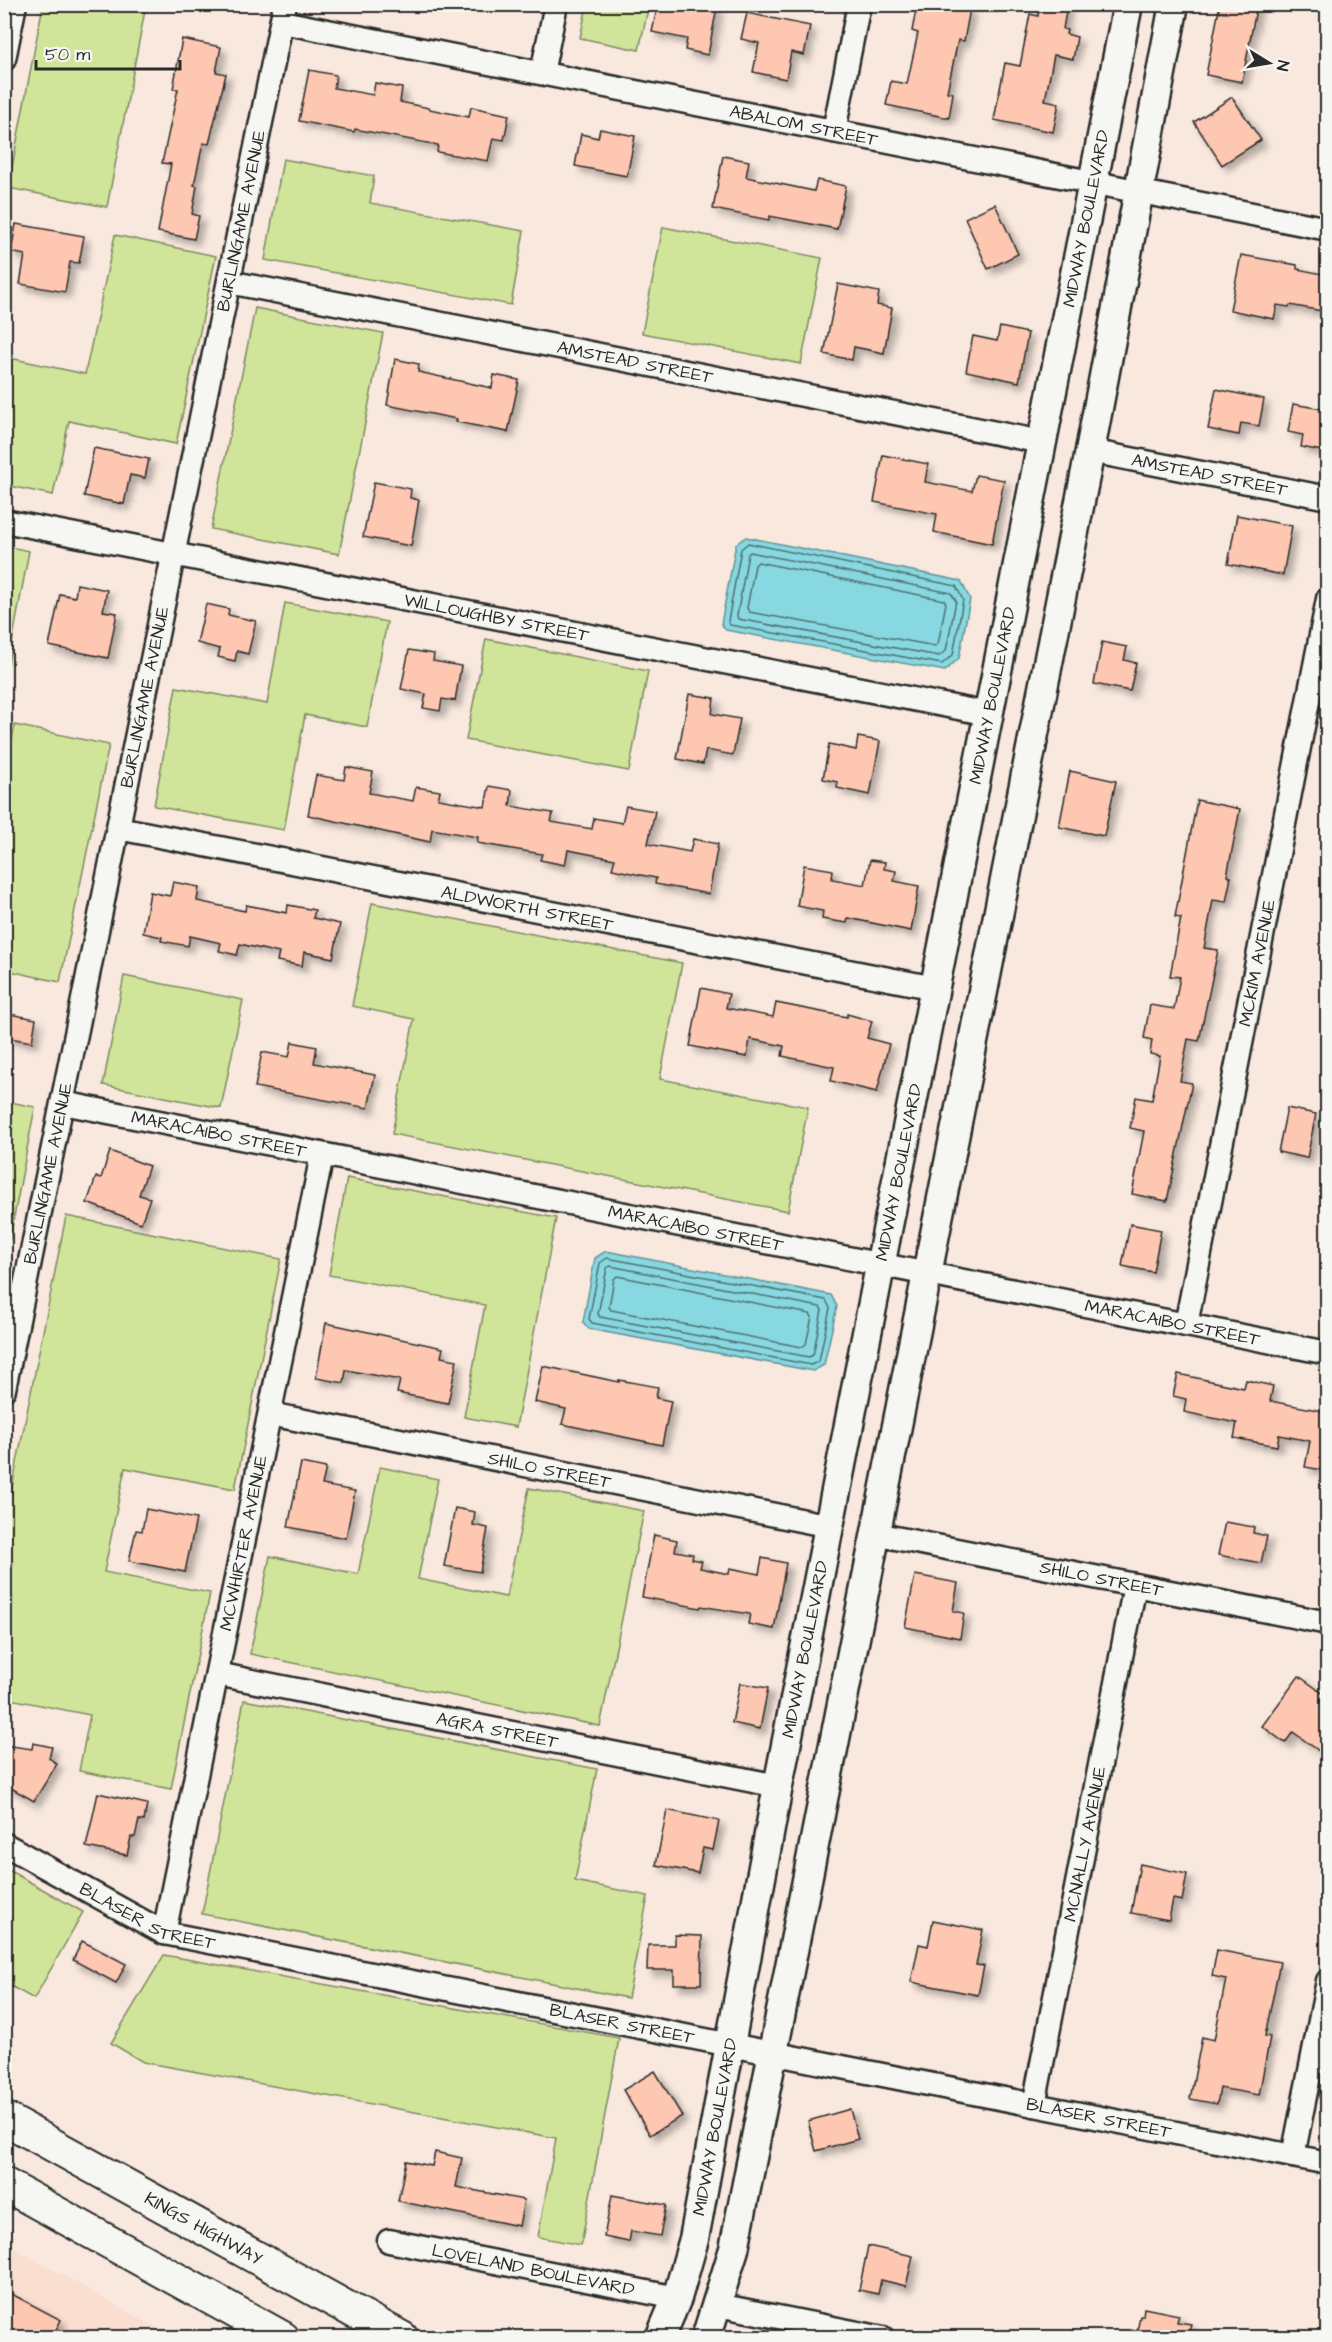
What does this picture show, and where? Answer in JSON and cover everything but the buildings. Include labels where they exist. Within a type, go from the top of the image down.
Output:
[{"type":"main road","name":"KINGS HIGHWAY","points":[[4,2118],[402,2337]]},
{"type":"main road","points":[[4,2184],[283,2337]]},
{"type":"street","points":[[4,59],[15,4]]},
{"type":"street","points":[[542,73],[556,4]]},
{"type":"street","points":[[834,131],[859,4]]},
{"type":"street","name":"MIDWAY BOULEVARD","points":[[660,2337],[677,2298],[694,2239],[778,1786],[1128,4]]},
{"type":"street","points":[[706,2337],[734,2249],[1090,452],[1174,4]]},
{"type":"street","name":"ABALOM STREET","points":[[284,13],[542,73],[1328,229]]},
{"type":"street","name":"BURLINGAME AVENUE","points":[[4,1389],[284,13]]},
{"type":"street","name":"AMSTEAD STREET","points":[[229,282],[1042,442]]},
{"type":"street","name":"AMSTEAD STREET","points":[[1090,452],[1328,498]]},
{"type":"street","name":"WILLOUGHBY STREET","points":[[4,522],[989,714]]},
{"type":"street","name":"MCKIM AVENUE","points":[[1186,1325],[1328,599]]},
{"type":"street","name":"ALDWORTH STREET","points":[[118,828],[935,988]]},
{"type":"street","name":"MARACAIBO STREET","points":[[63,1103],[1328,1353]]},
{"type":"street","name":"MCWHIRTER AVENUE","points":[[164,1933],[322,1155]]},
{"type":"street","name":"SHILO STREET","points":[[270,1414],[830,1526]]},
{"type":"street","name":"SHILO STREET","points":[[875,1534],[1328,1623]]},
{"type":"street","name":"MCNALLY AVENUE","points":[[1034,2105],[1135,1585]]},
{"type":"street","name":"AGRA STREET","points":[[217,1674],[778,1786]]},
{"type":"street","name":"BLASER STREET","points":[[4,1844],[164,1933],[1328,2163]]},
{"type":"street","points":[[1293,2156],[1328,1982]]},
{"type":"street","name":"LOVELAND BOULEVARD","points":[[389,2241],[677,2298]]},
{"type":"street","points":[[718,2305],[884,2337]]},
{"type":"shaded area","points":[[5,2243],[173,2337],[5,2337]]},
{"type":"green space","points":[[43,5],[146,5],[107,207],[8,188]]},
{"type":"green space","points":[[587,5],[649,5],[639,50],[580,38]]},
{"type":"green space","points":[[283,159],[374,176],[370,203],[524,231],[511,305],[265,260]]},
{"type":"green space","points":[[663,227],[822,258],[801,364],[642,333]]},
{"type":"green space","points":[[115,235],[216,256],[176,444],[69,421],[53,495],[5,485],[5,357],[85,374]]},
{"type":"green space","points":[[255,308],[383,333],[339,554],[211,529]]},
{"type":"green space","points":[[5,546],[29,551],[6,675],[4,675]]},
{"type":"green space","points":[[285,603],[387,622],[367,727],[305,715],[284,830],[154,806],[176,687],[267,704]]},
{"type":"green space","points":[[486,639],[648,671],[629,771],[466,740]]},
{"type":"green space","points":[[15,725],[109,745],[60,982],[5,970],[4,775]]},
{"type":"green space","points":[[372,903],[682,963],[660,1079],[808,1107],[788,1211],[392,1134],[414,1019],[352,1006]]},
{"type":"green space","points":[[124,976],[243,1000],[221,1108],[103,1085]]},
{"type":"green space","points":[[4,1101],[35,1107],[5,1264]]},
{"type":"green space","points":[[347,1178],[556,1218],[516,1427],[464,1417],[485,1305],[329,1275]]},
{"type":"green space","points":[[66,1216],[281,1259],[235,1489],[125,1468],[104,1572],[210,1593],[171,1789],[79,1771],[90,1715],[5,1698],[5,1523]]},
{"type":"green space","points":[[380,1467],[438,1479],[418,1579],[506,1597],[529,1488],[644,1511],[600,1726],[250,1654],[270,1556],[358,1574]]},
{"type":"green space","points":[[244,1700],[597,1769],[575,1881],[648,1896],[628,1998],[202,1914]]},
{"type":"green space","points":[[5,1868],[83,1912],[34,1999],[5,1983]]},
{"type":"green space","points":[[164,1955],[619,2038],[581,2245],[538,2237],[556,2138],[143,2062],[111,2043]]},
{"type":"water","points":[[746,537],[961,581],[970,599],[959,658],[945,671],[726,630],[721,624],[736,544]]},
{"type":"water","points":[[606,1251],[831,1295],[837,1306],[824,1365],[813,1371],[589,1329],[583,1322],[595,1258]]}]
